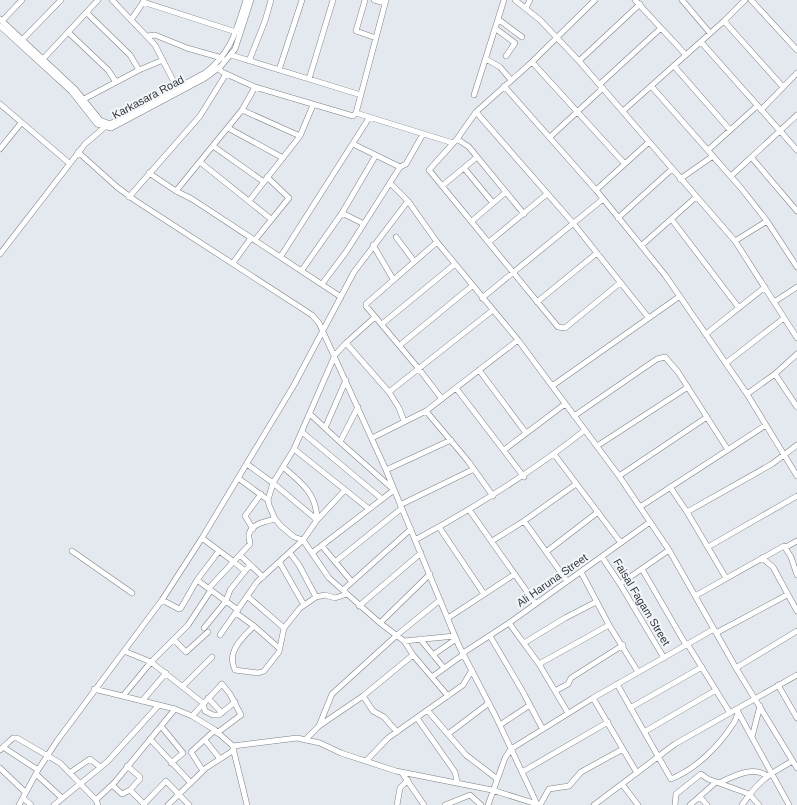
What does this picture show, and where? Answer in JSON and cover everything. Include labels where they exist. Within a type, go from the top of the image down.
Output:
[{"type":"street","points":[[1,22],[22,0]]},
{"type":"street","points":[[22,40],[61,0]]},
{"type":"street","points":[[43,58],[98,0]]},
{"type":"street","points":[[112,0],[155,45],[178,90]]},
{"type":"street","name":"Karkasara Road","points":[[178,90],[204,73],[222,58],[229,48],[236,32],[246,0]]},
{"type":"street","name":"Karkasara Road","points":[[1,22],[71,92],[98,124],[116,127],[218,68],[235,49],[251,0]]},
{"type":"street","points":[[249,61],[265,21],[271,0]]},
{"type":"street","points":[[279,70],[302,0]]},
{"type":"street","points":[[309,79],[333,0]]},
{"type":"street","points":[[364,0],[355,30],[356,32],[376,38]]},
{"type":"street","points":[[218,68],[226,74],[255,87],[351,116],[356,113],[386,2],[374,0]]},
{"type":"street","points":[[474,95],[503,0]]},
{"type":"street","points":[[515,0],[526,8],[557,37],[602,86],[696,198],[735,241],[797,338]]},
{"type":"street","points":[[526,8],[530,0]]},
{"type":"street","points":[[595,0],[532,62],[476,112],[455,141],[429,170],[514,272],[558,328],[565,328],[620,283]]},
{"type":"street","points":[[636,0],[686,55]]},
{"type":"street","points":[[682,0],[710,33]]},
{"type":"street","points":[[623,111],[652,87],[745,0]]},
{"type":"street","points":[[751,0],[797,50]]},
{"type":"street","points":[[131,20],[144,1],[236,32]]},
{"type":"street","points":[[579,61],[640,4]]},
{"type":"street","points":[[87,13],[130,55],[140,70]]},
{"type":"street","points":[[498,19],[522,37]]},
{"type":"street","points":[[724,21],[783,87]]},
{"type":"street","name":"Karkasara Road","points":[[1,22],[43,58],[84,99],[100,120],[107,126]]},
{"type":"street","points":[[495,28],[515,43],[506,56]]},
{"type":"street","points":[[550,136],[578,112],[602,86],[661,28]]},
{"type":"street","points":[[68,32],[108,70],[116,82]]},
{"type":"street","points":[[147,36],[155,35],[187,48],[222,58]]},
{"type":"street","points":[[701,42],[797,150]]},
{"type":"street","points":[[231,55],[360,95]]},
{"type":"street","points":[[486,59],[500,67],[511,80]]},
{"type":"street","points":[[84,99],[140,70],[163,60]]},
{"type":"street","points":[[532,62],[624,163]]},
{"type":"street","points":[[674,66],[730,130]]},
{"type":"street","points":[[708,150],[730,130],[759,108],[797,73]]},
{"type":"street","points":[[129,196],[200,116],[226,74]]},
{"type":"street","points":[[504,86],[550,136],[642,245],[680,296],[747,394],[797,476]]},
{"type":"street","points":[[176,191],[242,110],[255,87]]},
{"type":"street","points":[[652,87],[731,176],[768,221],[797,267]]},
{"type":"street","points":[[0,104],[70,163]]},
{"type":"street","points":[[249,201],[300,136],[313,105]]},
{"type":"street","points":[[242,110],[300,136]]},
{"type":"street","points":[[476,112],[573,223],[648,317]]},
{"type":"street","points":[[356,113],[423,134],[466,144],[524,214]]},
{"type":"street","points":[[731,176],[797,115]]},
{"type":"street","points":[[281,256],[369,118]]},
{"type":"street","points":[[0,149],[21,123]]},
{"type":"street","points":[[0,254],[78,152],[85,144],[107,126]]},
{"type":"street","points":[[228,128],[283,158]]},
{"type":"street","points":[[322,284],[346,252],[400,167],[406,164],[423,134]]},
{"type":"street","points":[[596,190],[624,163],[649,142]]},
{"type":"street","points":[[353,144],[400,167]]},
{"type":"street","points":[[213,146],[264,182]]},
{"type":"street","points":[[78,152],[129,196],[312,315],[324,330],[386,470],[463,654],[500,724],[539,805]]},
{"type":"street","points":[[302,270],[342,213],[376,155]]},
{"type":"street","points":[[680,179],[713,156]]},
{"type":"street","points":[[442,186],[478,157]]},
{"type":"street","points":[[752,158],[797,211]]},
{"type":"street","points":[[200,162],[271,219]]},
{"type":"street","points":[[464,168],[493,203]]},
{"type":"street","points":[[618,218],[672,169]]},
{"type":"street","points":[[149,173],[281,256],[341,297]]},
{"type":"street","points":[[233,263],[289,196],[267,177]]},
{"type":"street","points":[[390,183],[408,201],[437,242],[518,340],[619,476],[669,550],[736,668],[797,768]]},
{"type":"street","points":[[472,221],[506,192]]},
{"type":"street","points":[[489,242],[548,194]]},
{"type":"street","points":[[642,245],[696,198]]},
{"type":"street","points":[[482,298],[603,199]]},
{"type":"street","points":[[19,805],[48,754],[94,689],[162,600],[202,538],[294,385],[354,272],[408,201]]},
{"type":"street","points":[[342,213],[364,224]]},
{"type":"street","points":[[672,220],[739,308]]},
{"type":"street","points":[[735,241],[768,221]]},
{"type":"street","points":[[396,237],[414,261]]},
{"type":"street","points":[[437,242],[366,304],[442,399]]},
{"type":"street","points":[[373,246],[393,279]]},
{"type":"street","points":[[537,302],[597,253]]},
{"type":"street","points":[[382,324],[455,264]]},
{"type":"street","points":[[400,346],[472,286]]},
{"type":"street","points":[[706,334],[765,287]]},
{"type":"street","points":[[774,302],[797,287]]},
{"type":"street","points":[[552,386],[648,317],[680,296]]},
{"type":"street","points":[[389,392],[493,310]]},
{"type":"street","points":[[268,500],[273,483],[294,449],[335,355],[375,316]]},
{"type":"street","points":[[726,363],[784,318]]},
{"type":"street","points":[[372,438],[426,411],[518,340]]},
{"type":"street","points":[[346,343],[389,392],[399,408],[404,422]]},
{"type":"street","points":[[747,394],[775,374],[797,354]]},
{"type":"street","points":[[574,416],[662,357],[669,360],[728,450]]},
{"type":"street","points":[[479,370],[526,433]]},
{"type":"street","points":[[775,374],[797,407]]},
{"type":"street","points":[[325,428],[346,380]]},
{"type":"street","points":[[597,446],[688,387]]},
{"type":"street","points":[[456,388],[524,476]]},
{"type":"street","points":[[504,450],[565,404]]},
{"type":"street","points":[[340,442],[358,407]]},
{"type":"street","points":[[426,411],[474,469],[493,496]]},
{"type":"street","points":[[310,414],[394,490]]},
{"type":"street","points":[[619,476],[707,417]]},
{"type":"street","points":[[640,507],[766,425]]},
{"type":"street","points":[[415,540],[470,511],[524,476],[585,430]]},
{"type":"street","points":[[302,432],[382,499]]},
{"type":"street","points":[[386,470],[450,440]]},
{"type":"street","points":[[687,512],[772,464],[797,445]]},
{"type":"street","points":[[294,449],[369,509]]},
{"type":"street","points":[[554,454],[621,543]]},
{"type":"street","points":[[247,464],[273,483],[317,520]]},
{"type":"street","points":[[283,467],[307,487],[313,501],[317,520]]},
{"type":"street","points":[[335,562],[401,506],[474,469]]},
{"type":"street","points":[[238,478],[268,500],[275,519],[286,532],[298,539],[303,540],[329,578],[380,623],[404,641],[413,655],[448,696]]},
{"type":"street","points":[[492,541],[524,521],[576,484]]},
{"type":"street","points":[[670,487],[687,512],[726,578]]},
{"type":"street","points":[[220,635],[257,582],[280,563],[303,540],[317,520],[345,490]]},
{"type":"street","points":[[312,554],[394,490]]},
{"type":"street","points":[[253,529],[246,516],[261,494]]},
{"type":"street","points":[[708,547],[797,496]]},
{"type":"street","points":[[470,511],[535,603]]},
{"type":"street","points":[[546,552],[598,512]]},
{"type":"street","points":[[123,696],[151,662],[174,640],[188,623],[210,589],[250,544],[248,535],[253,529],[258,525],[275,519]]},
{"type":"street","points":[[524,521],[567,582]]},
{"type":"street","name":"Ali Haruna Street","points":[[432,677],[650,522]]},
{"type":"street","points":[[439,527],[484,594]]},
{"type":"street","points":[[254,626],[239,641],[233,650],[234,670],[261,672],[278,655],[284,628],[304,605],[316,597],[326,595],[335,598],[345,592],[352,582],[411,529]]},
{"type":"street","points":[[202,538],[245,571]]},
{"type":"street","points":[[695,596],[784,546],[786,547],[797,541]]},
{"type":"street","points":[[322,546],[352,582]]},
{"type":"street","points":[[786,547],[797,575]]},
{"type":"street","points":[[620,584],[669,550]]},
{"type":"street","points":[[72,551],[132,593]]},
{"type":"street","points":[[162,600],[180,608],[197,580],[219,551]]},
{"type":"street","points":[[290,553],[299,565],[316,597]]},
{"type":"street","points":[[360,606],[421,553]]},
{"type":"street","points":[[240,555],[263,577]]},
{"type":"street","name":"Faisal Fagam Street","points":[[602,557],[620,584],[664,658]]},
{"type":"street","points":[[762,558],[773,567],[797,611]]},
{"type":"street","points":[[280,563],[304,605]]},
{"type":"street","points":[[204,628],[226,601],[230,590],[250,565]]},
{"type":"street","points":[[642,568],[687,645],[730,713]]},
{"type":"street","points":[[581,572],[609,625],[623,645],[638,672]]},
{"type":"street","points":[[380,623],[430,574]]},
{"type":"street","points":[[448,618],[515,574]]},
{"type":"street","points":[[197,580],[226,601],[280,649]]},
{"type":"street","points":[[488,805],[496,778],[511,749],[542,728],[638,672],[687,645],[788,595]]},
{"type":"street","points":[[248,596],[284,628]]},
{"type":"street","points":[[319,726],[332,694],[397,635],[440,600]]},
{"type":"street","points":[[524,643],[565,618],[596,602]]},
{"type":"street","points":[[509,623],[539,664],[568,713]]},
{"type":"street","points":[[539,664],[609,625]]},
{"type":"street","points":[[736,668],[797,631]]},
{"type":"street","points":[[174,640],[186,652],[208,632]]},
{"type":"street","points":[[490,636],[542,728]]},
{"type":"street","points":[[404,641],[456,637]]},
{"type":"street","points":[[433,655],[456,637]]},
{"type":"street","points":[[420,639],[444,668]]},
{"type":"street","points":[[555,691],[568,684],[571,678],[623,645]]},
{"type":"street","points":[[124,651],[151,662],[203,703],[205,711],[210,714],[219,715],[234,702]]},
{"type":"street","points":[[301,740],[363,696],[413,655]]},
{"type":"street","points":[[183,686],[212,657]]},
{"type":"street","points":[[630,708],[702,667]]},
{"type":"street","points":[[366,761],[384,742],[463,685],[472,670]]},
{"type":"street","points":[[142,701],[166,673]]},
{"type":"street","points":[[594,805],[675,744],[730,713],[738,711],[778,685],[797,675]]},
{"type":"street","points":[[192,716],[222,684],[241,715],[205,740],[191,753],[203,771]]},
{"type":"street","points":[[617,684],[672,779],[696,764],[718,744],[735,722],[738,711]]},
{"type":"street","points":[[778,685],[797,718]]},
{"type":"street","points":[[94,689],[175,709],[192,716],[216,732],[233,748],[246,805]]},
{"type":"street","points":[[644,732],[716,690]]},
{"type":"street","points":[[363,696],[373,711],[384,717],[397,732]]},
{"type":"street","points":[[208,698],[222,713]]},
{"type":"street","points":[[593,698],[637,773]]},
{"type":"street","points":[[448,734],[489,703]]},
{"type":"street","points":[[500,724],[530,705]]},
{"type":"street","points":[[55,805],[113,756],[158,706]]},
{"type":"street","points":[[752,738],[760,706]]},
{"type":"street","points":[[62,798],[37,772],[2,748],[13,738],[17,738],[48,754],[71,772],[97,803],[175,709]]},
{"type":"street","points":[[428,711],[466,755],[496,778]]},
{"type":"street","points":[[738,711],[769,775],[789,805]]},
{"type":"street","points":[[417,718],[455,772],[457,782]]},
{"type":"street","points":[[522,772],[608,722]]},
{"type":"street","points":[[161,726],[183,752],[171,763]]},
{"type":"street","points":[[150,739],[191,783]]},
{"type":"street","points":[[205,740],[220,759]]},
{"type":"street","points":[[168,805],[203,771],[233,748],[301,740],[320,743],[340,753],[402,773],[457,782],[492,790],[539,805]]},
{"type":"street","points":[[539,805],[549,789],[569,786],[581,772],[623,749]]},
{"type":"street","points":[[71,772],[90,759],[100,767]]},
{"type":"street","points":[[742,805],[757,784],[769,775],[792,762]]},
{"type":"street","points":[[112,785],[121,794],[130,790],[140,778],[128,766]]},
{"type":"street","points":[[0,768],[31,805]]},
{"type":"street","points":[[402,773],[424,805]]},
{"type":"street","points":[[690,805],[717,782],[744,773],[761,773],[769,775]]},
{"type":"street","points":[[676,805],[676,794],[703,774],[717,782],[749,794],[759,805]]},
{"type":"street","points":[[397,805],[400,788],[408,780]]},
{"type":"street","points":[[130,790],[144,805],[164,781],[166,781],[189,805]]},
{"type":"street","points":[[622,784],[638,805]]},
{"type":"street","points":[[445,805],[468,795],[481,805]]},
{"type":"street","points":[[700,797],[707,805]]}]
